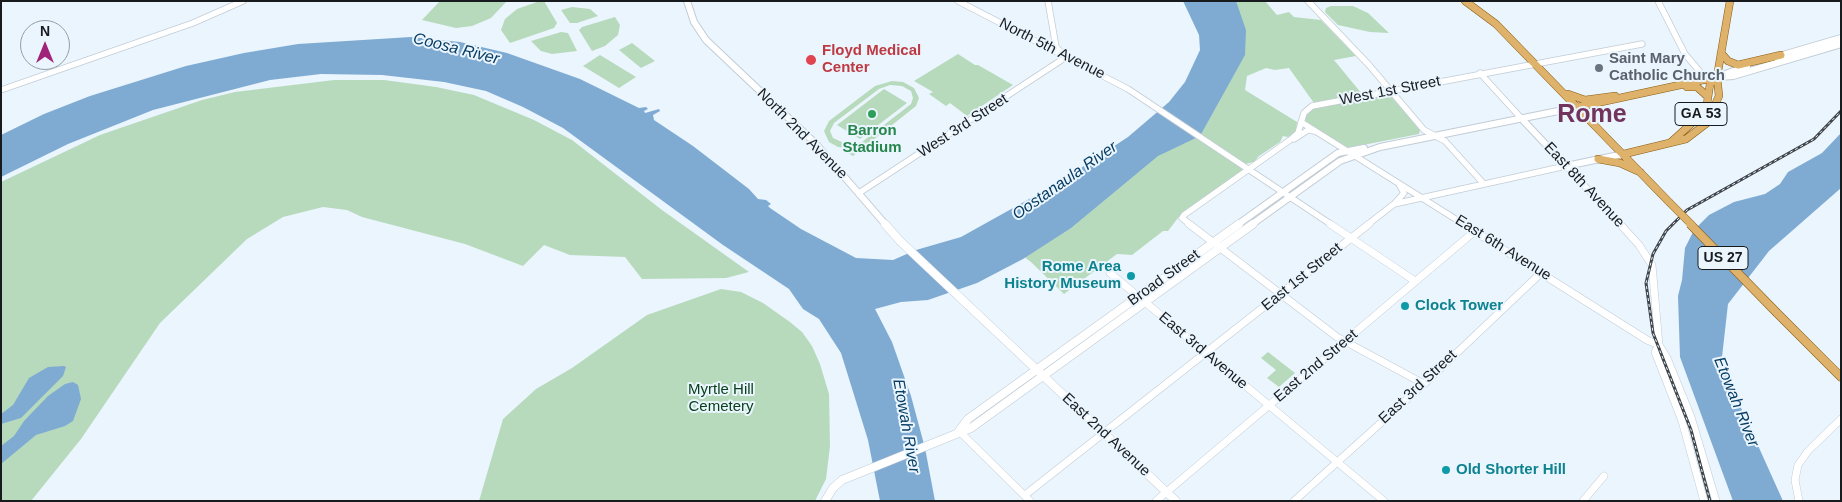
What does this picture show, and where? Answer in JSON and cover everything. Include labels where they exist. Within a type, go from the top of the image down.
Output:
[{"type":"main road","name":"North 2nd Avenue","points":[[687,1],[691,15],[706,40],[816,144],[900,241],[971,308]]},
{"type":"main road","name":"US 27","points":[[1465,1],[1496,24],[1536,63],[1841,377]]},
{"type":"main road","name":"GA 53","points":[[1624,154],[1680,140],[1695,134],[1707,123],[1718,96],[1717,77],[1730,1]]},
{"type":"main road","points":[[1721,53],[1728,62],[1738,65],[1839,41]]},
{"type":"main road","points":[[1717,77],[1733,76],[1839,41]]},
{"type":"main road","points":[[1717,77],[1727,71],[1781,55]]},
{"type":"main road","name":"Broad Street","points":[[959,431],[968,419],[1338,153],[1436,136],[1678,87],[1717,77]]},
{"type":"main road","name":"GA 53","points":[[1671,142],[1698,119],[1707,104],[1710,84],[1717,77]]},
{"type":"main road","points":[[1678,87],[1697,87],[1707,96]]},
{"type":"main road","points":[[1561,88],[1572,96],[1585,100],[1611,96],[1627,97]]},
{"type":"main road","name":"East 8th Avenue","points":[[1521,118],[1566,166]]},
{"type":"main road","name":"Broad Street","points":[[826,501],[838,483],[940,441],[959,431],[971,428],[1340,161],[1380,147]]},
{"type":"main road","name":"East 1st Street","points":[[1566,166],[1624,154]]},
{"type":"main road","points":[[1598,159],[1620,163],[1642,172]]},
{"type":"main road","name":"East 2nd Avenue","points":[[971,308],[1176,501]]},
{"type":"street","points":[[1,90],[194,23],[243,1]]},
{"type":"street","name":"North 5th Avenue","points":[[958,1],[1117,83],[1145,100],[1415,281]]},
{"type":"street","points":[[1048,1],[1056,47],[1066,57]]},
{"type":"street","points":[[1308,1],[1424,130],[1445,141],[1484,184]]},
{"type":"street","points":[[1658,1],[1685,54],[1706,79]]},
{"type":"street","name":"West 1st Street","points":[[1212,243],[1182,218],[1184,214],[1290,140],[1298,133],[1305,110],[1312,106],[1642,44]]},
{"type":"street","name":"West 3rd Street","points":[[859,193],[1066,57]]},
{"type":"street","points":[[1480,73],[1521,118]]},
{"type":"street","name":"East 6th Avenue","points":[[1301,122],[1647,340],[1658,345]]},
{"type":"street","points":[[1290,140],[1308,130],[1315,131]]},
{"type":"street","name":"East 1st Street","points":[[1027,498],[1103,432],[1280,296],[1394,204],[1566,166]]},
{"type":"street","name":"East 8th Avenue","points":[[1566,166],[1646,253],[1653,270],[1658,345]]},
{"type":"street","points":[[1389,177],[1405,192],[1394,204]]},
{"type":"street","name":"East 2nd Street","points":[[1156,501],[1476,231]]},
{"type":"street","points":[[1212,243],[1280,296],[1344,342],[1424,384]]},
{"type":"street","name":"East 3rd Street","points":[[1294,501],[1424,384],[1541,272]]},
{"type":"street","name":"East 3rd Avenue","points":[[1110,273],[1384,501]]},
{"type":"street","points":[[1658,345],[1656,352],[1682,421],[1704,501]]},
{"type":"street","points":[[1658,345],[1667,358],[1688,409],[1716,501]]},
{"type":"street","points":[[1799,501],[1795,480],[1798,464],[1808,451],[1841,419]]},
{"type":"street","points":[[959,431],[1027,498]]},
{"type":"street","points":[[1583,501],[1604,476]]},
{"type":"green space","points":[[440,1],[507,1],[491,18],[472,26],[456,28],[422,20]]},
{"type":"green space","points":[[544,1],[557,23],[554,28],[510,43],[501,30],[505,19],[517,9]]},
{"type":"green space","points":[[1214,1],[1265,1],[1277,15],[1289,12],[1294,17],[1321,20],[1356,56],[1334,60],[1362,94],[1314,103],[1289,68],[1275,70],[1266,68],[1247,76],[1245,90],[1297,122],[1296,132],[1288,137],[1283,136],[1280,142],[1259,156],[1254,162],[1245,164],[1242,171],[1181,214],[1168,231],[1163,231],[1132,255],[1117,254],[1064,294],[1031,262],[1004,242],[1202,95]]},
{"type":"green space","points":[[1331,6],[1353,6],[1368,13],[1389,33],[1370,32],[1338,25],[1325,12],[1326,8]]},
{"type":"green space","points":[[572,7],[590,9],[598,16],[577,23],[570,23],[561,10]]},
{"type":"green space","points":[[615,17],[620,25],[618,35],[605,46],[592,51],[579,30],[582,27]]},
{"type":"green space","points":[[561,32],[568,33],[577,51],[552,54],[541,51],[531,41]]},
{"type":"green space","points":[[632,43],[655,61],[641,68],[619,50]]},
{"type":"green space","points":[[958,54],[1013,85],[967,116],[950,103],[946,106],[929,94],[933,92],[914,81]]},
{"type":"green space","points":[[600,55],[636,77],[619,88],[583,66]]},
{"type":"green space","points":[[334,80],[384,80],[436,87],[474,95],[534,120],[572,140],[662,210],[749,272],[726,278],[642,279],[625,257],[570,255],[544,245],[523,266],[465,244],[362,217],[347,210],[323,207],[283,217],[247,239],[160,323],[81,439],[31,501],[1,501],[1,182],[100,135],[202,100],[235,92]]},
{"type":"green space","points":[[892,81],[903,82],[914,88],[919,98],[916,106],[853,156],[848,153],[853,149],[838,147],[829,142],[824,131],[829,121],[875,86]],"holes":[[[890,85],[902,86],[911,91],[913,98],[911,104],[862,142],[846,144],[833,138],[830,131],[834,123],[879,89]]]},
{"type":"green space","name":"Barron Stadium","points":[[884,89],[907,103],[860,139],[837,125]]},
{"type":"green space","points":[[1389,94],[1420,130],[1419,134],[1348,148],[1304,122],[1305,114],[1314,107]]},
{"type":"green space","name":"Myrtle Hill Cemetery","points":[[721,289],[741,292],[763,303],[790,322],[802,332],[812,346],[820,364],[829,394],[830,446],[826,479],[815,501],[479,501],[503,419],[536,389],[572,368],[647,315]]},
{"type":"green space","points":[[1268,352],[1295,373],[1279,387],[1267,378],[1276,370],[1261,358]]},
{"type":"water","points":[[1183,1],[1236,1],[1246,30],[1245,55],[1200,136],[1158,156],[1071,228],[1023,259],[977,283],[928,300],[901,302],[875,309],[892,342],[911,396],[925,448],[935,501],[880,501],[868,440],[841,353],[819,319],[803,309],[789,289],[723,245],[563,128],[523,107],[486,91],[444,82],[382,75],[321,74],[270,80],[153,110],[68,144],[1,177],[1,135],[44,114],[90,96],[186,66],[244,53],[298,44],[411,37],[460,42],[507,53],[580,79],[639,108],[646,107],[648,109],[644,111],[645,113],[659,109],[660,111],[653,115],[654,120],[693,146],[749,189],[758,199],[766,200],[771,204],[768,206],[770,208],[801,229],[856,258],[893,260],[916,250],[961,237],[1058,183],[1128,137],[1169,102],[1185,82],[1200,50],[1199,35]]},
{"type":"water","name":"Etowah River","points":[[1841,133],[1841,188],[1769,251],[1728,304],[1722,357],[1728,379],[1783,501],[1733,501],[1680,357],[1678,296],[1682,280],[1685,248],[1694,230],[1709,215],[1734,202],[1765,194],[1780,184],[1788,172],[1822,153]]},
{"type":"water","points":[[48,367],[66,367],[63,376],[21,418],[1,424],[1,414],[13,405],[29,378]]},
{"type":"water","points":[[73,382],[78,385],[81,399],[73,421],[65,426],[36,435],[1,464],[1,446],[14,436],[24,421],[48,396],[65,384]]},
{"type":"railway","points":[[1710,501],[1691,430],[1653,333],[1646,283],[1653,254],[1666,231],[1687,210],[1814,139],[1841,111]]},
{"type":"place","name":"Floyd Medical Center","points":[[811,60]]},
{"type":"place","name":"Saint Mary Catholic Church","points":[[1599,68]]},
{"type":"place","name":"Barron Stadium","points":[[872,114]]},
{"type":"place","name":"Rome Area History Museum","points":[[1131,276]]},
{"type":"place","name":"Clock Tower","points":[[1405,306]]},
{"type":"place","name":"Old Shorter Hill","points":[[1446,470]]},
{"type":"district","name":"Rome","points":[[1592,115]]},
{"type":"water label","name":"Coosa River","points":[[456,49]]},
{"type":"water label","name":"Oostanaula River","points":[[1065,181]]}]
